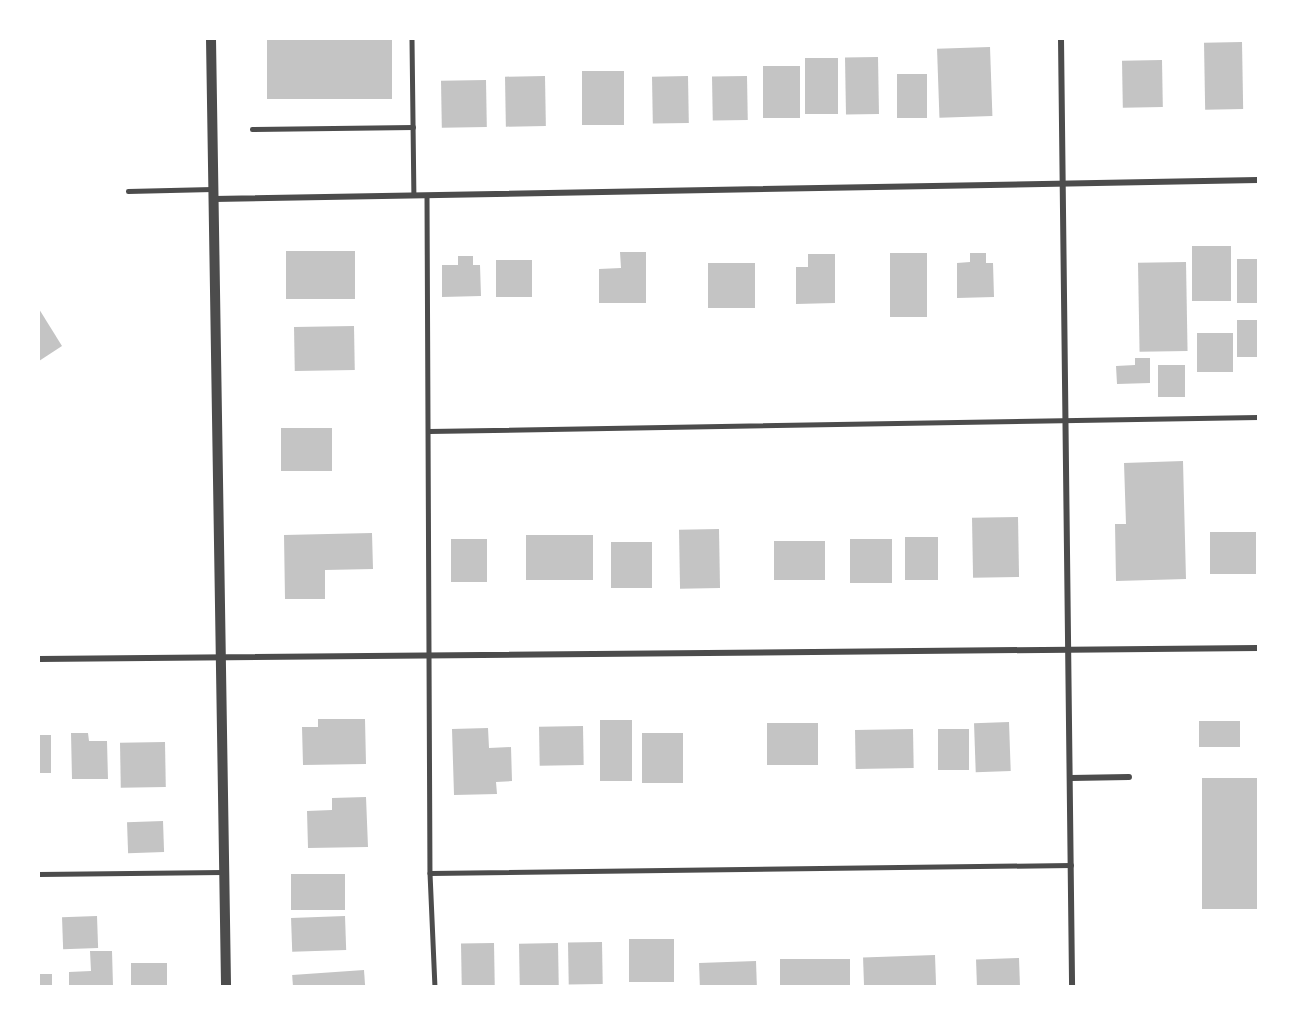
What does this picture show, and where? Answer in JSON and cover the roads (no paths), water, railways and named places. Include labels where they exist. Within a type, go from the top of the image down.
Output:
[{"type":"street","points":[[211,39],[223,657],[226,986]]},
{"type":"street","points":[[1060,39],[1070,649],[1072,986]]},
{"type":"street","points":[[214,194],[428,195],[1258,180]]},
{"type":"street","points":[[39,658],[1258,648]]},
{"type":"street","points":[[1071,778],[1129,777]]},
{"type":"lane","points":[[412,39],[414,195]]},
{"type":"lane","points":[[252,129],[413,127]]},
{"type":"lane","points":[[128,191],[214,194]]},
{"type":"lane","points":[[428,195],[430,873],[435,986]]},
{"type":"lane","points":[[429,431],[1258,417]]},
{"type":"lane","points":[[430,873],[1071,865]]},
{"type":"lane","points":[[39,874],[225,872]]}]
